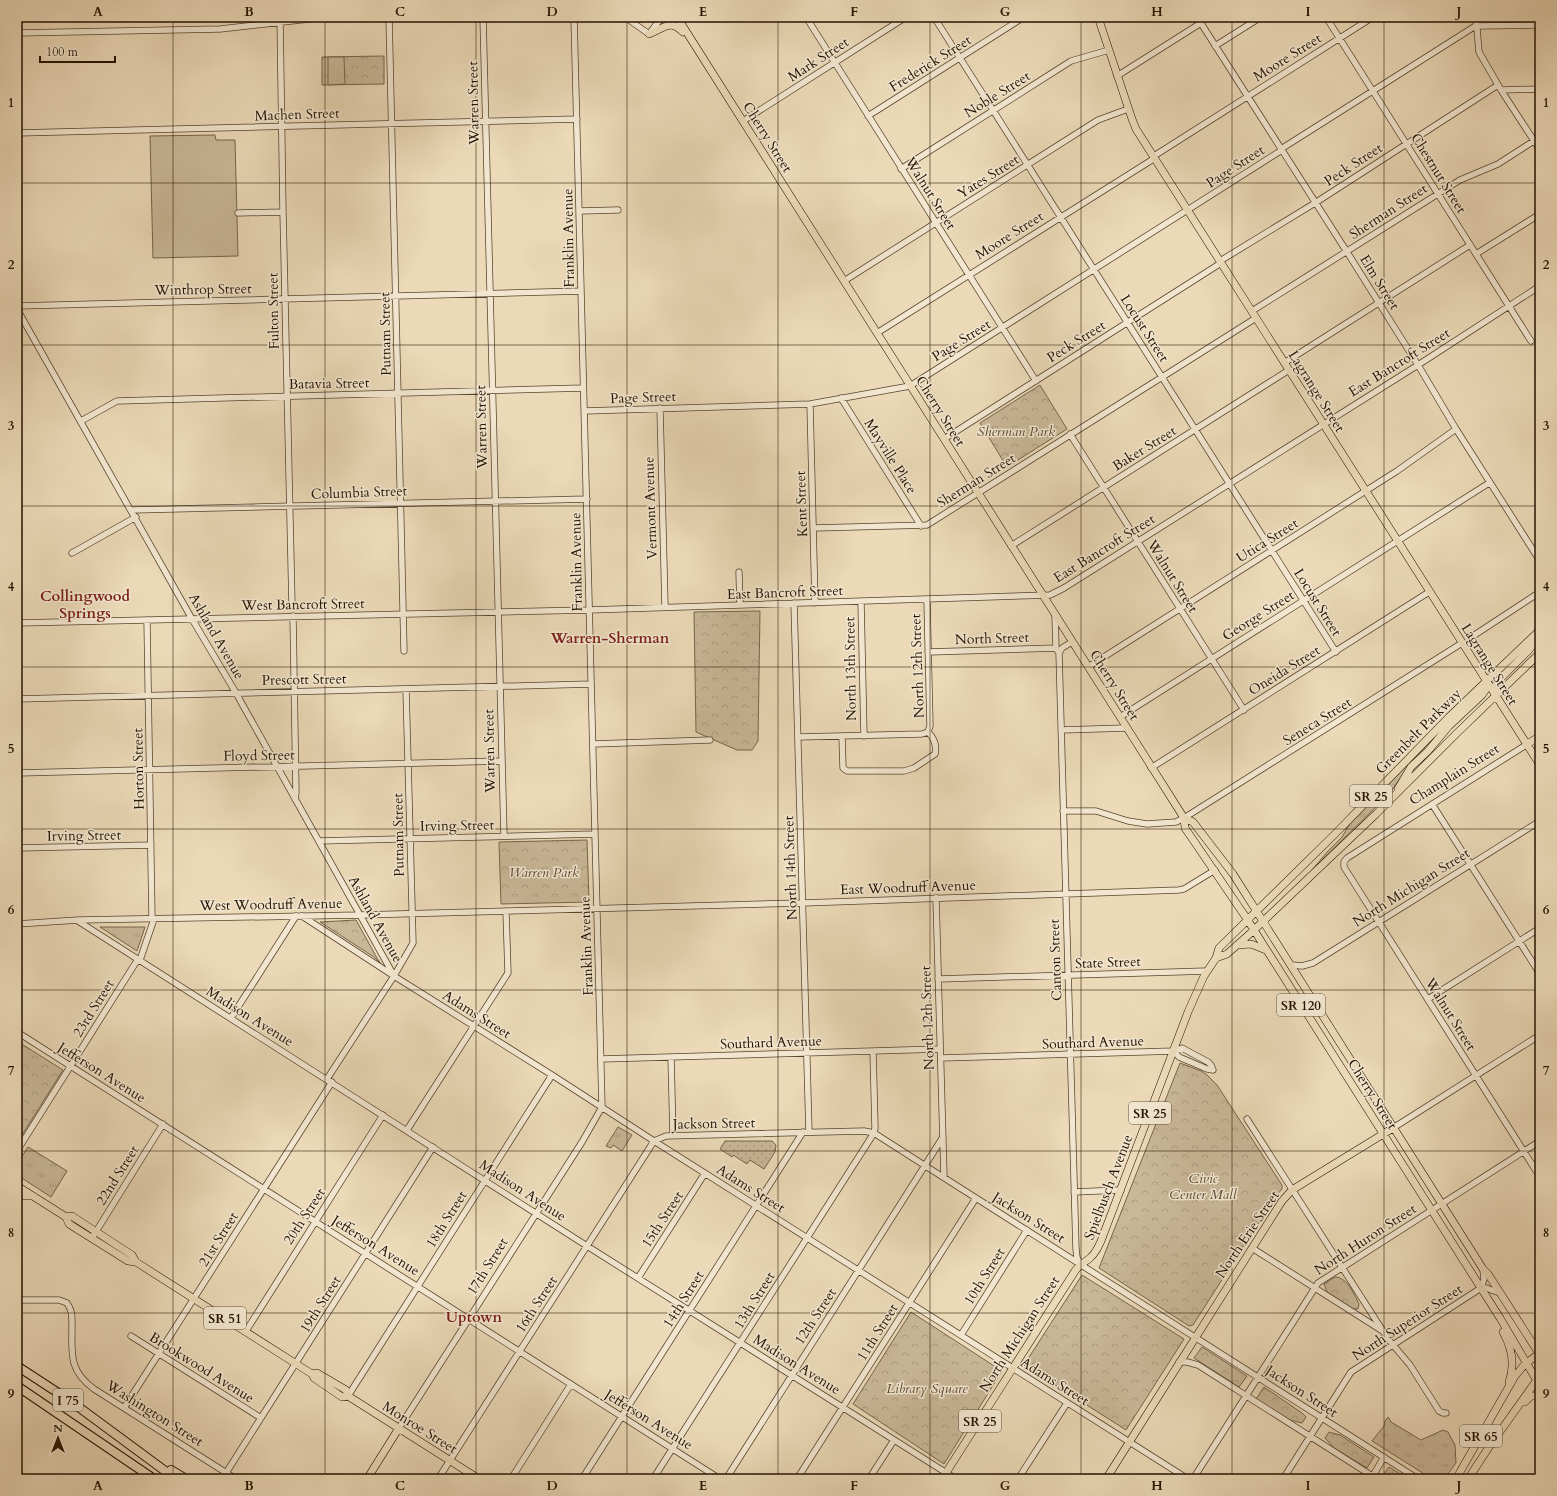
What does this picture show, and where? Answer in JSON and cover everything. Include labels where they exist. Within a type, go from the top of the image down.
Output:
[{"type":"highway","name":"I 75","points":[[17,1366],[69,1400],[176,1479]]},
{"type":"highway","name":"I 75","points":[[17,1386],[154,1479]]},
{"type":"highway","points":[[117,1435],[186,1479]]},
{"type":"highway","points":[[109,1449],[144,1479]]},
{"type":"main road","name":"Cherry Street","points":[[677,17],[1184,818],[1185,828],[1247,919],[1432,1210],[1526,1363],[1539,1380]]},
{"type":"main road","name":"Lagrange Street","points":[[1098,17],[1136,129],[1540,766]]},
{"type":"main road","points":[[649,34],[660,30],[665,26],[673,25],[680,28],[692,42]]},
{"type":"main road","name":"Greenbelt Parkway","points":[[1247,919],[1336,833],[1449,717],[1540,630]]},
{"type":"main road","points":[[1495,696],[1495,689],[1498,681],[1528,651],[1540,636]]},
{"type":"main road","name":"Greenbelt Parkway","points":[[1254,930],[1540,653]]},
{"type":"main road","points":[[1394,796],[1412,767],[1449,726],[1482,695],[1486,689],[1486,682]]},
{"type":"main road","name":"Champlain Street","points":[[1526,744],[1540,736]]},
{"type":"main road","name":"Cherry Street","points":[[1184,818],[1193,822],[1233,874],[1257,910],[1393,1128],[1483,1269],[1540,1354]]},
{"type":"main road","name":"Spielbusch Avenue","points":[[1080,1264],[1091,1258],[1097,1249],[1200,984],[1216,958],[1219,948],[1247,919]]},
{"type":"main road","name":"Spielbusch Avenue","points":[[1216,958],[1227,954],[1254,930]]},
{"type":"main road","points":[[1236,945],[1251,944],[1266,950]]},
{"type":"main road","name":"North Erie Street","points":[[1106,1479],[1279,1205],[1292,1190],[1393,1128]]},
{"type":"main road","name":"Monroe Street","points":[[17,1186],[66,1217],[69,1224],[128,1261],[136,1262],[194,1298],[296,1363],[312,1374],[314,1378],[342,1397],[348,1396],[478,1479]]},
{"type":"main road","points":[[17,1196],[34,1196]]},
{"type":"main road","name":"Monroe Street","points":[[66,1217],[72,1216],[96,1231],[132,1255],[136,1262]]},
{"type":"main road","name":"North Michigan Street","points":[[944,1476],[1080,1264]]},
{"type":"main road","points":[[1494,1310],[1496,1320],[1507,1339],[1511,1355],[1511,1372],[1504,1397]]},
{"type":"main road","name":"SR 65","points":[[1458,1477],[1515,1376],[1526,1363],[1540,1354]]},
{"type":"main road","points":[[1539,1380],[1537,1373],[1540,1369]]},
{"type":"main road","name":"SR 65","points":[[1468,1479],[1511,1415],[1539,1380]]},
{"type":"main road","points":[[1511,1415],[1531,1396],[1540,1396]]},
{"type":"main road","name":"17th Street","points":[[367,1479],[399,1428]]},
{"type":"street","points":[[17,33],[220,29],[280,19],[371,17]]},
{"type":"street","name":"Putnam Street","points":[[389,17],[404,651]]},
{"type":"street","name":"Warren Street","points":[[483,17],[504,836]]},
{"type":"street","name":"Franklin Avenue","points":[[574,17],[602,1107]]},
{"type":"street","points":[[625,17],[649,34],[662,17]]},
{"type":"street","name":"Walnut Street","points":[[806,17],[1036,381]]},
{"type":"street","name":"Mark Street","points":[[743,121],[906,17]]},
{"type":"street","name":"Locust Street","points":[[934,17],[1230,482],[1336,652]]},
{"type":"street","name":"Frederick Street","points":[[868,116],[1024,17]]},
{"type":"street","name":"Elm Street","points":[[1197,17],[1347,252],[1418,365],[1489,483],[1540,561]]},
{"type":"street","points":[[1215,46],[1261,17]]},
{"type":"street","name":"Chestnut Street","points":[[1326,17],[1531,341]]},
{"type":"street","name":"Moore Street","points":[[877,333],[1373,17]]},
{"type":"street","points":[[1476,17],[1479,52],[1499,87],[1540,150]]},
{"type":"street","name":"Fulton Street","points":[[280,19],[281,127],[292,605]]},
{"type":"street","points":[[1117,76],[1200,23]]},
{"type":"street","points":[[1477,26],[1540,25]]},
{"type":"street","name":"Page Street","points":[[584,410],[810,404],[910,386],[1477,26]]},
{"type":"street","name":"Noble Street","points":[[901,169],[1071,61],[1109,50]]},
{"type":"street","points":[[1499,87],[1540,89]]},
{"type":"street","name":"Peck Street","points":[[944,439],[1406,144],[1499,87]]},
{"type":"street","name":"Yates Street","points":[[844,281],[1098,120],[1128,109]]},
{"type":"street","name":"Machen Street","points":[[17,133],[577,119]]},
{"type":"street","name":"Sherman Street","points":[[814,528],[927,525],[1162,376],[1438,193],[1460,180],[1498,164],[1540,137]]},
{"type":"street","points":[[579,211],[618,210]]},
{"type":"street","points":[[238,214],[283,212]]},
{"type":"street","points":[[1476,254],[1540,214]]},
{"type":"street","points":[[1284,363],[1470,245]]},
{"type":"street","name":"East Bancroft Street","points":[[590,610],[1043,596],[1053,594],[1418,365],[1540,286]]},
{"type":"street","name":"Winthrop Street","points":[[17,306],[581,291]]},
{"type":"street","name":"Ashland Avenue","points":[[17,309],[136,517],[192,619],[236,693],[394,976]]},
{"type":"street","name":"Baker Street","points":[[1011,546],[1289,370]]},
{"type":"street","name":"Batavia Street","points":[[81,421],[117,401],[583,388]]},
{"type":"street","name":"Mayville Place","points":[[841,398],[921,526]]},
{"type":"street","name":"Kent Street","points":[[810,404],[815,603]]},
{"type":"street","name":"Vermont Avenue","points":[[660,408],[665,607]]},
{"type":"street","name":"Utica Street","points":[[1088,667],[1397,471],[1456,429]]},
{"type":"street","name":"Walnut Street","points":[[1070,434],[1244,710]]},
{"type":"street","name":"George Street","points":[[1120,717],[1489,483]]},
{"type":"street","name":"Columbia Street","points":[[131,510],[587,499]]},
{"type":"street","points":[[72,553],[136,517]]},
{"type":"street","points":[[739,572],[740,605]]},
{"type":"street","name":"Oneida Street","points":[[1151,768],[1429,592]]},
{"type":"street","points":[[1473,636],[1540,592]]},
{"type":"street","name":"North 12th Street","points":[[927,600],[930,726],[928,732]]},
{"type":"street","name":"North 13th Street","points":[[860,602],[864,736]]},
{"type":"street","name":"North 14th Street","points":[[794,604],[807,1053],[806,1132]]},
{"type":"street","name":"West Bancroft Street","points":[[17,623],[590,610]]},
{"type":"street","points":[[293,616],[295,799]]},
{"type":"street","name":"Canton Street","points":[[1055,616],[1061,730],[1076,1253],[1080,1264]]},
{"type":"street","name":"Horton Street","points":[[147,620],[153,919]]},
{"type":"street","points":[[1057,651],[1072,642]]},
{"type":"street","name":"Seneca Street","points":[[1063,811],[1096,811],[1128,821],[1147,824],[1176,822],[1462,643]]},
{"type":"street","name":"North Street","points":[[928,652],[1057,651]]},
{"type":"street","name":"Prescott Street","points":[[17,699],[591,684]]},
{"type":"street","name":"Putnam Street","points":[[394,976],[412,946],[406,689]]},
{"type":"street","points":[[1061,730],[1126,728]]},
{"type":"street","points":[[798,737],[922,734],[928,732],[932,736],[937,747],[935,754],[914,768],[904,771],[847,771],[843,768],[842,736]]},
{"type":"street","points":[[593,744],[710,740]]},
{"type":"street","name":"Champlain Street","points":[[1344,862],[1347,858],[1526,744]]},
{"type":"street","name":"Floyd Street","points":[[17,773],[502,761]]},
{"type":"street","points":[[1432,804],[1540,974]]},
{"type":"street","name":"North Michigan Street","points":[[1292,965],[1302,966],[1313,963],[1380,923],[1540,821]]},
{"type":"street","name":"Irving Street","points":[[319,841],[595,834]]},
{"type":"street","name":"Irving Street","points":[[17,848],[151,845]]},
{"type":"street","name":"Walnut Street","points":[[1344,862],[1344,867],[1540,1177]]},
{"type":"street","name":"East Woodruff Avenue","points":[[597,908],[803,903],[1179,890],[1184,889],[1215,870]]},
{"type":"street","name":"North 12th Street","points":[[936,898],[944,1178]]},
{"type":"street","name":"West Woodruff Avenue","points":[[17,924],[78,920],[360,915],[597,908]]},
{"type":"street","points":[[407,1130],[508,973],[506,911]]},
{"type":"street","points":[[231,1018],[299,916]]},
{"type":"street","name":"Adams Street","points":[[299,916],[1188,1479]]},
{"type":"street","name":"23rd Street","points":[[17,1151],[139,960],[153,919]]},
{"type":"street","name":"Madison Avenue","points":[[78,920],[587,1246],[894,1440],[944,1476],[956,1479]]},
{"type":"street","points":[[1428,999],[1540,928]]},
{"type":"street","name":"State Street","points":[[938,979],[1207,971]]},
{"type":"street","name":"21st Street","points":[[124,1408],[264,1188],[394,976]]},
{"type":"street","name":"Jefferson Avenue","points":[[17,1032],[720,1479]]},
{"type":"street","name":"North Erie Street","points":[[1393,1128],[1540,1035]]},
{"type":"street","name":"Southard Avenue","points":[[941,1058],[1174,1051],[1182,1048],[1208,1062],[1213,1070],[1207,1069],[1179,1057],[1174,1051]]},
{"type":"street","name":"Southard Avenue","points":[[601,1059],[940,1049]]},
{"type":"street","points":[[873,1051],[874,1133]]},
{"type":"street","points":[[671,1057],[673,1136]]},
{"type":"street","name":"18th Street","points":[[348,1396],[552,1075]]},
{"type":"street","name":"17th Street","points":[[399,1428],[576,1151],[602,1107]]},
{"type":"street","name":"20th Street","points":[[246,1331],[382,1115]]},
{"type":"street","points":[[1247,1118],[1392,1345],[1410,1365],[1439,1410],[1446,1413]]},
{"type":"street","name":"22nd Street","points":[[92,1238],[163,1124]]},
{"type":"street","name":"Jackson Street","points":[[654,1141],[666,1136],[864,1131],[874,1133],[1418,1479]]},
{"type":"street","name":"14th Street","points":[[582,1479],[756,1205],[806,1132]]},
{"type":"street","name":"13th Street","points":[[654,1479],[874,1133]]},
{"type":"street","points":[[924,1165],[943,1137]]},
{"type":"street","name":"16th Street","points":[[438,1479],[654,1141]]},
{"type":"street","name":"North Huron Street","points":[[1193,1479],[1314,1288],[1320,1281],[1540,1141]]},
{"type":"street","name":"19th Street","points":[[226,1473],[434,1147]]},
{"type":"street","name":"12th Street","points":[[726,1479],[924,1165]]},
{"type":"street","name":"15th Street","points":[[638,1278],[705,1173]]},
{"type":"street","points":[[1074,1192],[1121,1190]]},
{"type":"street","name":"11th Street","points":[[797,1479],[976,1198]]},
{"type":"street","name":"10th Street","points":[[961,1335],[1027,1230]]},
{"type":"street","points":[[1252,1248],[1383,1331]]},
{"type":"street","name":"North Superior Street","points":[[1481,1288],[1484,1279],[1483,1269]]},
{"type":"street","name":"North Superior Street","points":[[1283,1479],[1351,1372],[1481,1288],[1486,1288],[1500,1293]]},
{"type":"street","name":"Washington Street","points":[[17,1300],[59,1300],[67,1303],[72,1313],[73,1358],[75,1369],[82,1380],[236,1479]]},
{"type":"street","name":"Brookwood Avenue","points":[[131,1336],[261,1418]]},
{"type":"street","points":[[1179,1362],[1188,1362],[1198,1365],[1373,1478],[1384,1457]]},
{"type":"street","points":[[511,1479],[571,1384]]},
{"type":"street","points":[[1018,1479],[1067,1403]]},
{"type":"street","points":[[869,1479],[894,1440]]},
{"type":"street","points":[[1452,1479],[1458,1477]]},
{"type":"green space","points":[[384,56],[384,84],[322,85],[322,57]]},
{"type":"green space","points":[[328,57],[344,57],[345,84],[328,85]]},
{"type":"green space","points":[[215,135],[216,140],[235,140],[238,256],[153,258],[150,136]]},
{"type":"green space","name":"Sherman Park","points":[[1040,385],[1067,429],[1007,467],[980,423]]},
{"type":"green space","points":[[760,611],[758,741],[752,750],[737,750],[696,732],[694,612]]},
{"type":"green space","points":[[1445,726],[1398,781],[1391,792],[1312,870],[1342,837],[1349,825]]},
{"type":"green space","name":"Warren Park","points":[[587,840],[589,902],[501,904],[499,842]]},
{"type":"green space","points":[[356,920],[381,964],[374,957],[320,922]]},
{"type":"green space","points":[[100,927],[145,927],[137,951]]},
{"type":"green space","points":[[17,1041],[63,1070],[17,1143]]},
{"type":"green space","name":"Civic Center Mall","points":[[1180,1063],[1201,1071],[1217,1085],[1282,1185],[1282,1189],[1273,1200],[1193,1325],[1189,1326],[1099,1268]]},
{"type":"green space","points":[[618,1127],[632,1135],[622,1151],[613,1145],[611,1148],[606,1146]]},
{"type":"green space","points":[[725,1141],[772,1141],[776,1145],[775,1152],[764,1169],[750,1160],[747,1164],[720,1149]]},
{"type":"green space","points":[[28,1147],[67,1171],[51,1197],[17,1175],[17,1164]]},
{"type":"green space","points":[[1082,1275],[1184,1339],[1126,1430],[1024,1365]]},
{"type":"green space","points":[[1335,1277],[1343,1280],[1350,1287],[1359,1304],[1358,1309],[1353,1309],[1327,1292],[1324,1284]]},
{"type":"green space","name":"Library Square","points":[[911,1312],[1002,1371],[944,1464],[853,1404]]},
{"type":"green space","points":[[1202,1347],[1247,1376],[1239,1387],[1194,1358]]},
{"type":"green space","points":[[1264,1387],[1302,1413],[1306,1417],[1302,1423],[1290,1420],[1256,1399]]},
{"type":"green space","points":[[1388,1417],[1391,1422],[1421,1440],[1443,1430],[1448,1432],[1455,1445],[1456,1463],[1448,1474],[1439,1479],[1429,1477],[1372,1441],[1384,1426]]},
{"type":"green space","points":[[1329,1432],[1340,1435],[1374,1457],[1367,1468],[1334,1448],[1325,1438]]},
{"type":"green space","points":[[1389,1467],[1408,1479],[1381,1478]]},
{"type":"district","name":"Collingwood Springs","points":[[85,604]]},
{"type":"district","name":"Warren-Sherman","points":[[610,638]]},
{"type":"district","name":"Uptown","points":[[474,1317]]}]
